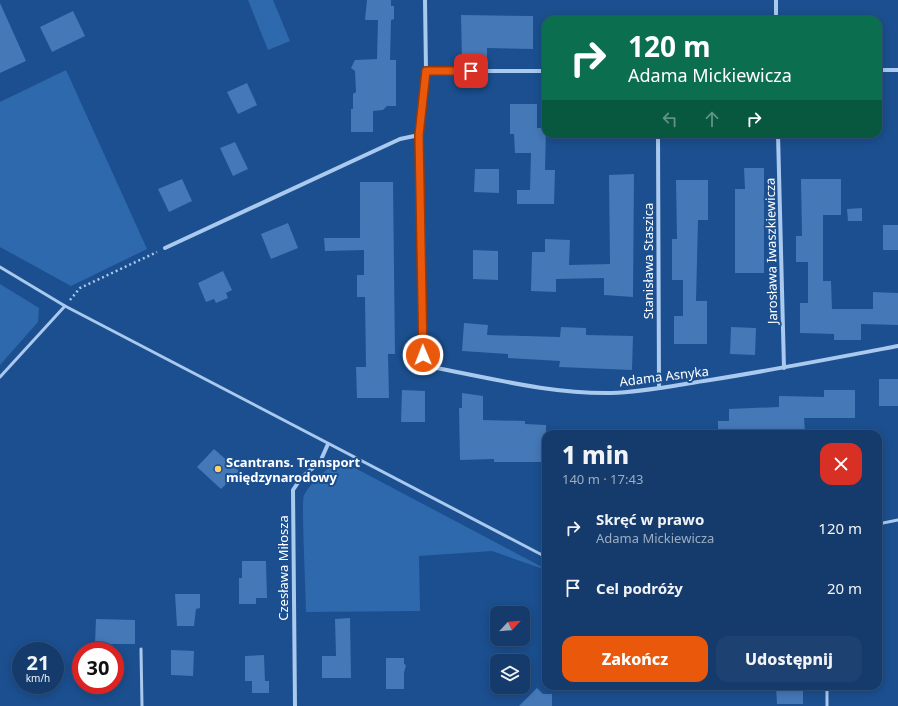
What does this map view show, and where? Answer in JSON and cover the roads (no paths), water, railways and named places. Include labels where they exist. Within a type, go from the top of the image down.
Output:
[{"type":"street","points":[[165,248],[400,139],[419,135],[426,71],[425,0]]},
{"type":"street","points":[[776,0],[776,16]]},
{"type":"street","points":[[882,70],[898,70]]},
{"type":"street","points":[[426,71],[542,71]]},
{"type":"street","name":"Adama Asnyka","points":[[419,135],[423,355],[431,367],[522,384],[567,390],[611,392],[659,388],[784,368],[898,346]]},
{"type":"street","name":"Stanisława Staszica","points":[[658,138],[659,388]]},
{"type":"street","name":"Jarosława Iwaszkiewicza","points":[[778,138],[784,368]]},
{"type":"street","name":"Czesława Miłosza","points":[[295,706],[292,490],[301,478],[320,462],[328,444]]},
{"type":"lane","points":[[0,267],[65,306],[542,555]]},
{"type":"lane","points":[[0,377],[65,306]]},
{"type":"lane","points":[[882,523],[898,520]]},
{"type":"lane","points":[[141,649],[142,706]]},
{"type":"lane","points":[[826,690],[827,706]]},
{"type":"place","name":"Scantrans. Transport międzynarodowy","points":[[218,469]]}]
